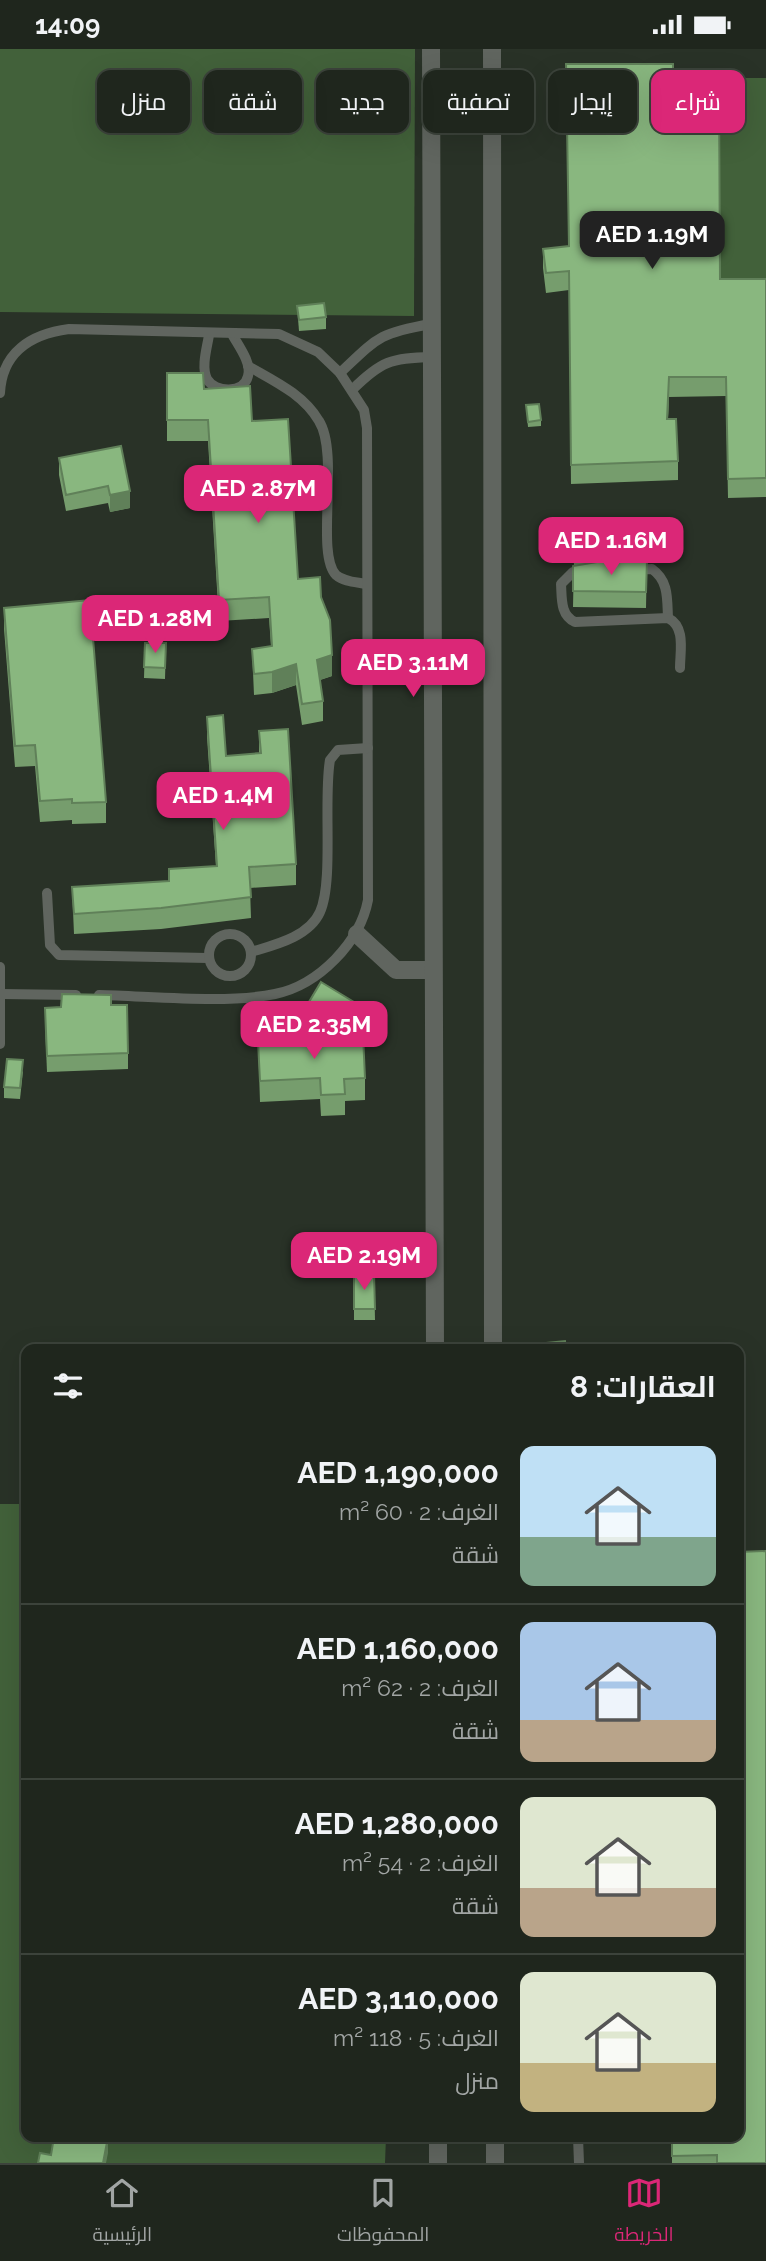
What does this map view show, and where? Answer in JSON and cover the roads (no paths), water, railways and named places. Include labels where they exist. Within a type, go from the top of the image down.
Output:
[{"type":"street","points":[[431,49],[435,1344]]},
{"type":"street","points":[[492,49],[493,1344]]},
{"type":"street","points":[[357,934],[396,970],[433,970]]},
{"type":"street","points":[[438,2142],[438,2163]]},
{"type":"street","points":[[495,2142],[495,2163]]},
{"type":"lane","points":[[340,373],[378,338],[390,332],[431,324]]},
{"type":"lane","points":[[0,393],[1,375],[12,353],[45,333],[69,330],[209,335],[279,334],[318,352],[340,373],[363,409],[370,450],[366,585],[369,900],[357,934],[335,959],[310,978],[278,994],[246,997],[1,994]]},
{"type":"lane","points":[[209,335],[204,369],[212,385],[227,390],[236,387],[248,376],[247,366],[232,334]]},
{"type":"lane","points":[[352,390],[384,362],[395,358],[432,357]]},
{"type":"lane","points":[[247,366],[300,398],[320,422],[327,447],[330,564],[342,580],[366,585]]},
{"type":"lane","points":[[615,570],[652,569],[657,573],[666,584],[668,618]]},
{"type":"lane","points":[[603,571],[573,572],[561,584],[563,608],[569,620],[575,622],[668,618],[676,622],[680,630],[680,668]]},
{"type":"lane","points":[[251,952],[287,940],[306,928],[320,914],[325,892],[330,760],[338,750],[368,748]]},
{"type":"lane","points":[[47,893],[50,945],[59,955],[208,958]]},
{"type":"lane","points":[[222,935],[240,937],[251,952],[245,970],[237,975],[218,974],[208,958],[209,949],[222,935]]},
{"type":"lane","points":[[0,967],[0,1044]]},
{"type":"lane","points":[[578,2142],[579,2163]]}]
